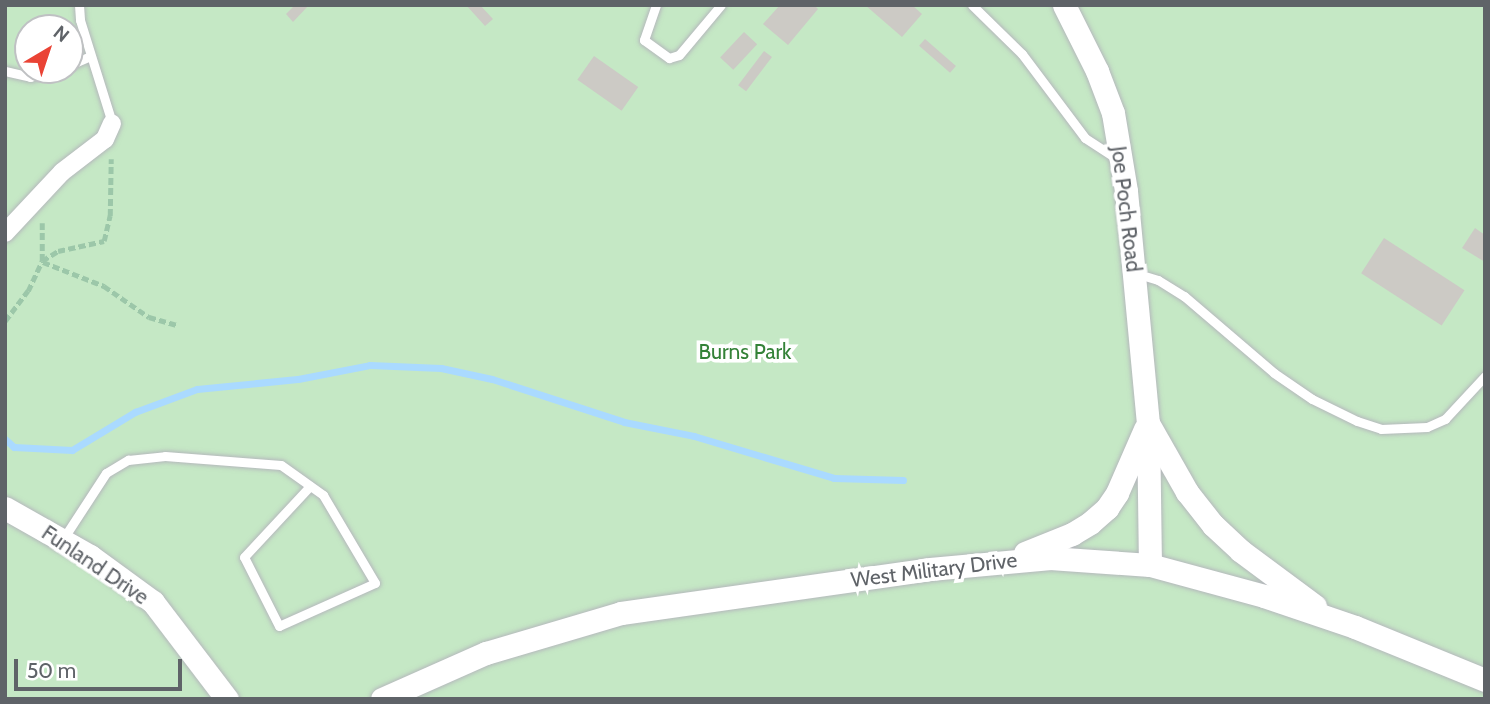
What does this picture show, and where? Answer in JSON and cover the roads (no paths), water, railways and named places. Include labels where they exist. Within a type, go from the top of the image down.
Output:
[{"type":"street","name":"Joe Poch Road","points":[[1064,5],[1101,81],[1113,113],[1121,162],[1148,423],[1150,565]]},
{"type":"street","points":[[5,233],[62,172],[104,139],[112,123]]},
{"type":"street","name":"Joe Poch Road","points":[[1008,560],[1072,534],[1107,508],[1117,493],[1148,423]]},
{"type":"street","name":"Joe Poch Road","points":[[1148,423],[1187,492],[1213,525],[1241,551],[1335,620]]},
{"type":"street","name":"Funland Drive","points":[[5,508],[90,556],[153,602],[220,694]]},
{"type":"street","name":"West Military Drive","points":[[382,699],[486,653],[621,613],[730,595],[1008,560],[1050,558],[1150,565],[1264,596],[1335,620],[1485,680]]},
{"type":"lane","points":[[79,5],[90,56],[112,123]]},
{"type":"lane","points":[[653,6],[644,40],[659,53],[674,58],[721,5]]},
{"type":"lane","points":[[972,5],[1022,54],[1085,138],[1121,162]]},
{"type":"lane","points":[[84,59],[90,56]]},
{"type":"lane","points":[[1134,272],[1158,280],[1184,296],[1275,373],[1312,399],[1357,421],[1381,429],[1427,427],[1445,419],[1485,376]]},
{"type":"lane","points":[[62,540],[106,473],[128,460],[165,456],[281,465],[323,495],[375,583],[279,626],[244,557],[310,486]]},
{"type":"waterway","points":[[5,439],[14,447],[72,450],[135,412],[197,389],[298,379],[370,365],[441,368],[492,379],[624,422],[694,436],[834,478],[903,480]]},
{"type":"park label","name":"Burns Park","points":[[745,352]]}]
